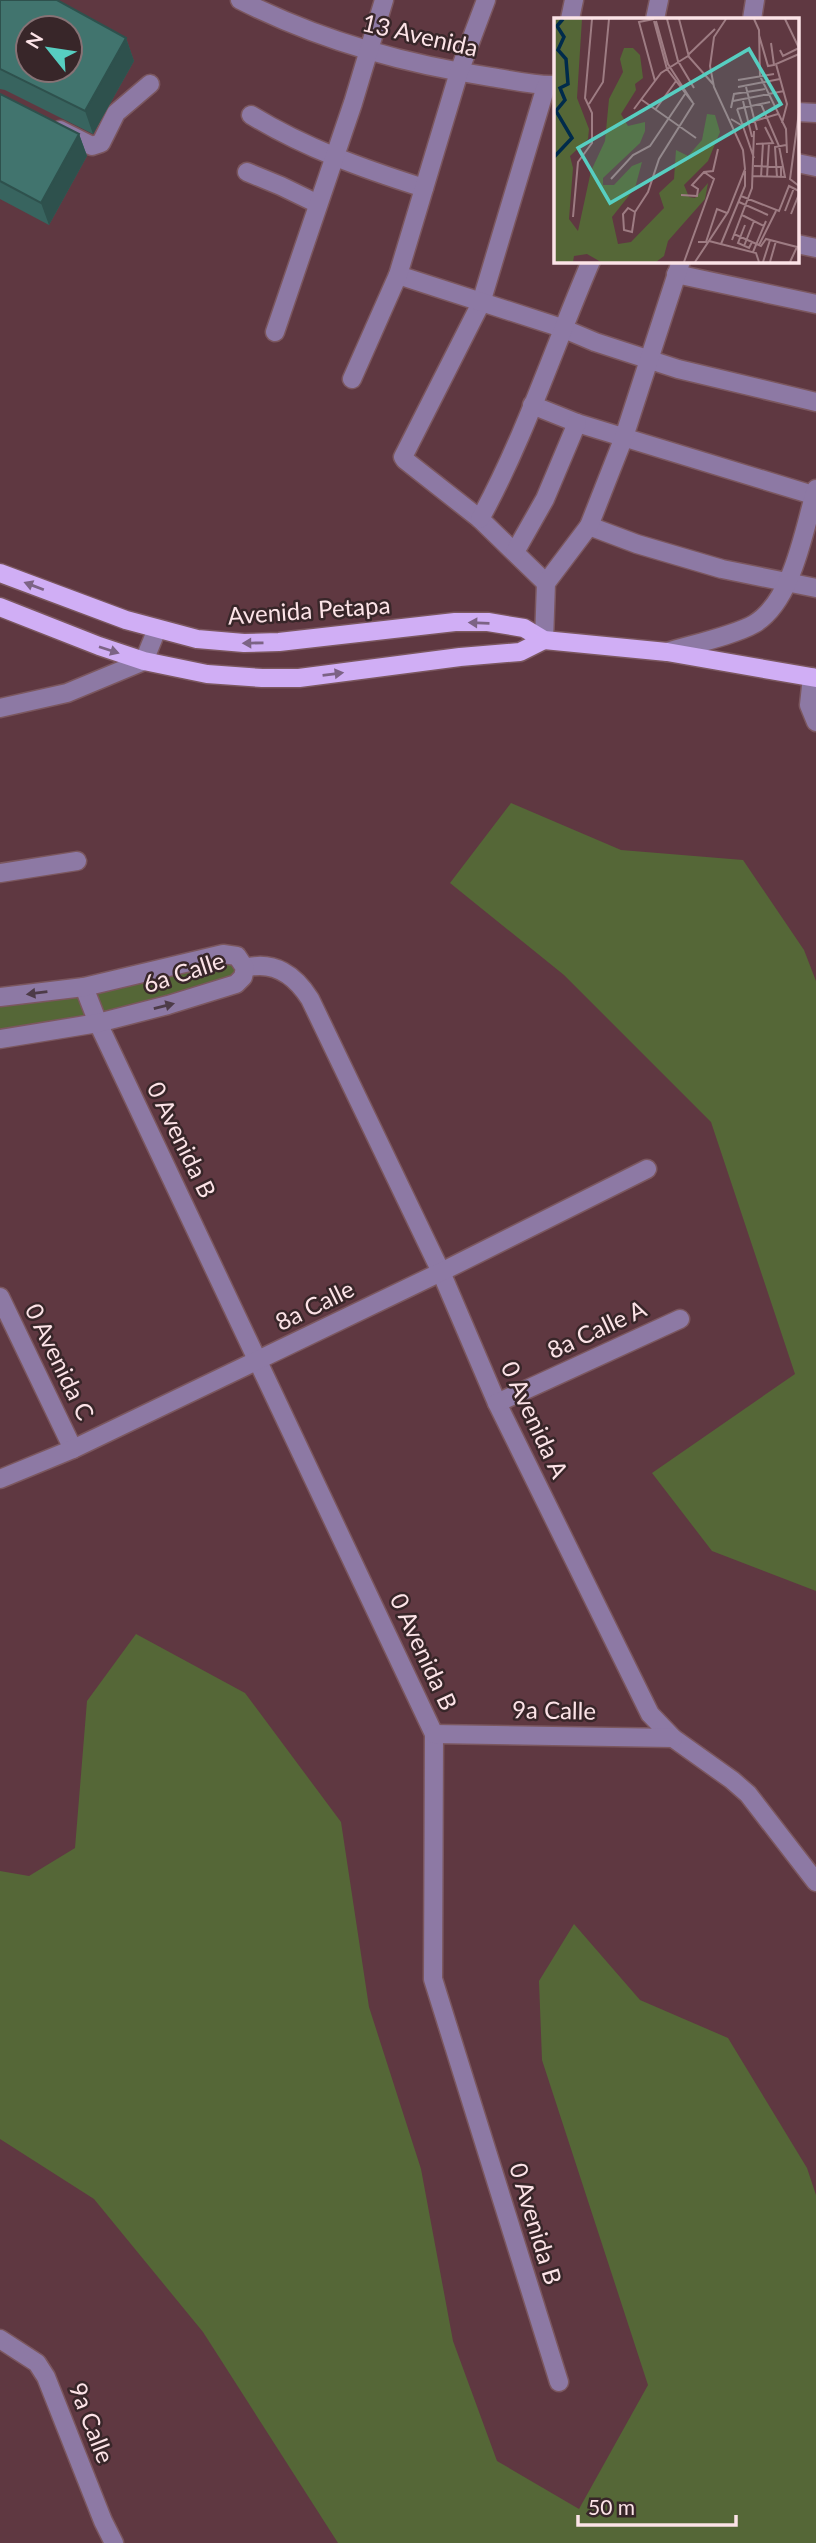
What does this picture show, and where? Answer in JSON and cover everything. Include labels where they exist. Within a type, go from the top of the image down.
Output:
[{"type":"main road","name":"Avenida Petapa","points":[[0,573],[70,600],[157,629],[197,639],[244,643],[366,634],[455,622],[488,622],[524,628],[544,639],[667,652],[814,677]]},
{"type":"main road","name":"Avenida Petapa","points":[[0,607],[144,661],[207,674],[261,678],[299,678],[520,652],[544,639]]},
{"type":"street","name":"13 Avenida","points":[[240,0],[276,18],[368,52],[459,72],[550,85]]},
{"type":"street","points":[[275,332],[335,157],[384,0]]},
{"type":"street","points":[[352,379],[398,275],[459,72],[486,0]]},
{"type":"street","points":[[570,18],[574,0]]},
{"type":"street","points":[[655,18],[659,0]]},
{"type":"street","points":[[752,18],[755,0]]},
{"type":"street","points":[[46,123],[92,146],[97,145],[101,143],[116,113],[150,84]]},
{"type":"street","points":[[546,583],[480,519],[404,457],[481,303],[550,85]]},
{"type":"street","points":[[798,112],[816,113]]},
{"type":"street","points":[[251,115],[282,134],[335,157],[424,188]]},
{"type":"street","points":[[798,163],[816,167]]},
{"type":"street","points":[[247,172],[318,204]]},
{"type":"street","points":[[798,244],[816,248]]},
{"type":"street","points":[[480,519],[499,485],[591,262]]},
{"type":"street","points":[[544,639],[546,583],[589,526],[624,438],[678,267],[816,304]]},
{"type":"street","points":[[398,275],[678,369],[816,402]]},
{"type":"street","points":[[532,405],[624,438],[815,494],[790,582],[769,610],[755,624],[667,652]]},
{"type":"street","points":[[515,552],[545,499],[577,423]]},
{"type":"street","points":[[589,526],[637,544],[722,569],[816,588]]},
{"type":"street","points":[[0,708],[67,693],[144,661],[157,629]]},
{"type":"street","points":[[814,677],[809,705],[816,722]]},
{"type":"street","points":[[0,873],[77,861]]},
{"type":"street","name":"6a Calle","points":[[0,997],[84,987],[223,954],[237,956],[245,968],[241,982],[229,988],[98,1023],[0,1039]]},
{"type":"street","name":"0 Avenida A","points":[[245,968],[259,965],[282,970],[302,986],[441,1272],[497,1403],[650,1714],[673,1738],[732,1780],[747,1794],[816,1882]]},
{"type":"street","name":"0 Avenida B","points":[[84,987],[98,1023],[434,1734],[433,1979],[559,2382]]},
{"type":"street","name":"8a Calle","points":[[0,1479],[73,1449],[259,1360],[647,1169]]},
{"type":"street","name":"0 Avenida C","points":[[0,1297],[73,1449]]},
{"type":"street","name":"8a Calle A","points":[[497,1403],[680,1319]]},
{"type":"street","name":"9a Calle","points":[[434,1734],[673,1738]]},
{"type":"street","name":"9a Calle","points":[[0,2339],[37,2363],[46,2377],[114,2543]]},
{"type":"green space","points":[[511,803],[621,850],[743,860],[804,950],[816,981],[816,1591],[712,1551],[652,1473],[795,1374],[711,1122],[564,975],[450,883]]},
{"type":"green space","points":[[232,955],[241,982],[0,1039],[0,997]]},
{"type":"green space","points":[[136,1634],[245,1693],[341,1822],[369,2007],[421,2169],[453,2341],[497,2461],[579,2509],[648,2385],[542,2060],[539,1981],[574,1924],[640,2000],[728,2038],[807,2168],[816,2195],[816,2543],[338,2543],[203,2332],[94,2199],[0,2139],[0,1871],[29,1876],[75,1848],[87,1701]]},
{"type":"building","points":[[0,0],[57,0],[82,14],[14,14],[14,76],[0,69]]},
{"type":"building","points":[[84,15],[126,38],[85,111],[30,84],[84,84]]},
{"type":"building","points":[[0,94],[79,134],[41,203],[0,181]]}]
